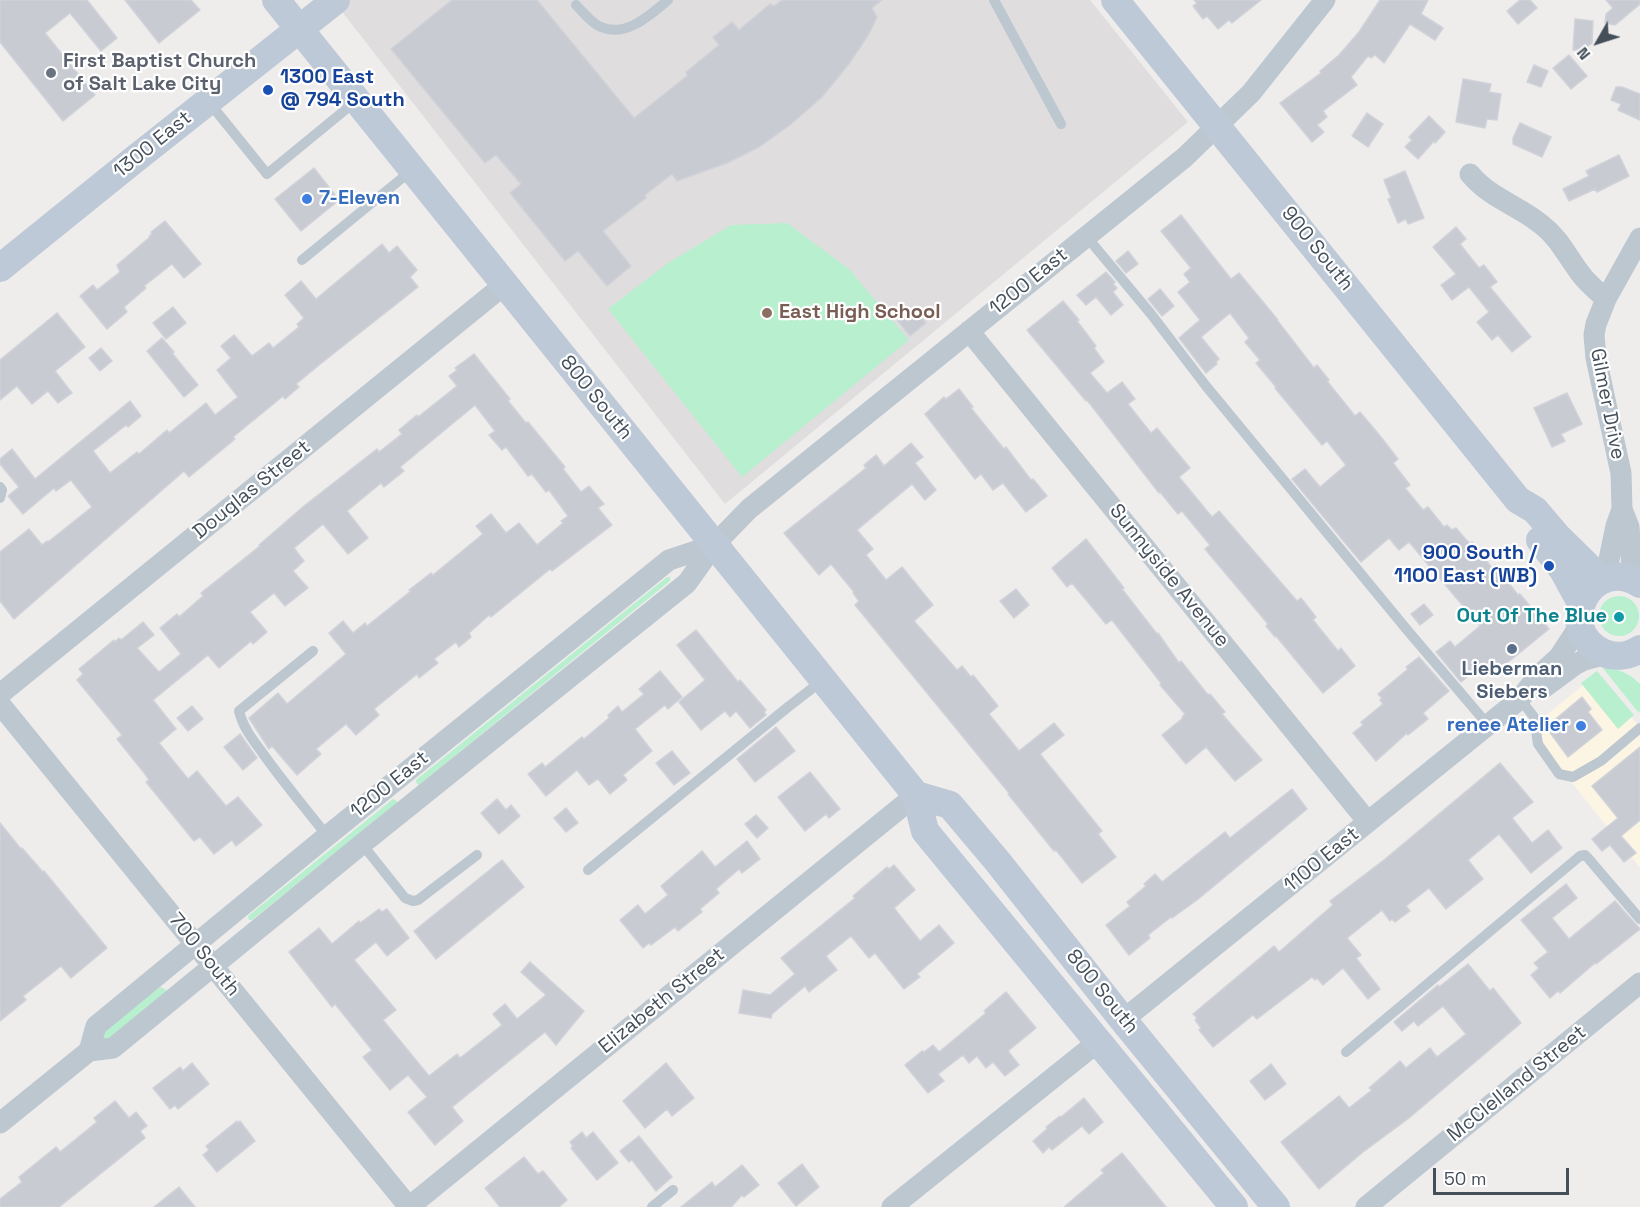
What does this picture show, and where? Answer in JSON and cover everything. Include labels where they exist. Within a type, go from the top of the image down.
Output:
[{"type":"main road","name":"800 South","points":[[276,0],[916,795],[925,831],[1234,1207]]},
{"type":"main road","name":"1300 East","points":[[0,268],[336,0]]},
{"type":"main road","name":"900 South","points":[[1115,0],[1518,500],[1535,510],[1558,537],[1603,580]]},
{"type":"main road","name":"900 South","points":[[1518,500],[1522,518],[1563,570],[1580,614],[1585,638],[1594,648],[1626,657]]},
{"type":"main road","points":[[1580,614],[1589,589],[1603,580],[1619,577],[1638,582]]},
{"type":"main road","name":"800 South","points":[[916,795],[950,805],[1276,1207]]},
{"type":"street","name":"1200 East","points":[[89,1051],[96,1026],[327,836],[405,791],[687,583],[714,545],[749,509],[1185,157],[1251,93],[1325,0]]},
{"type":"street","points":[[1470,174],[1487,191],[1542,225],[1566,250],[1580,274],[1606,299]]},
{"type":"street","name":"Gilmer Drive","points":[[1638,582],[1629,526],[1622,509],[1621,473],[1594,346],[1596,324],[1606,299],[1640,238]]},
{"type":"street","name":"Douglas Street","points":[[0,694],[504,285]]},
{"type":"street","name":"Sunnyside Avenue","points":[[969,331],[1368,822]]},
{"type":"street","name":"Gilmer Drive","points":[[1603,580],[1622,509]]},
{"type":"street","name":"1200 East","points":[[0,1123],[89,1051],[113,1048],[362,844],[405,791],[669,560],[714,545]]},
{"type":"street","name":"1100 East","points":[[1124,1020],[1520,699],[1537,677],[1559,657],[1580,614]]},
{"type":"street","name":"1100 East","points":[[1520,699],[1546,687],[1584,660],[1626,657]]},
{"type":"street","name":"700 South","points":[[0,704],[409,1207]]},
{"type":"street","name":"Elizabeth Street","points":[[409,1207],[916,795]]},
{"type":"street","name":"McClelland Street","points":[[1366,1207],[1640,983]]},
{"type":"street","points":[[892,1207],[1099,1041]]},
{"type":"lane","points":[[577,2],[599,27],[616,31],[642,21],[668,0]]},
{"type":"lane","points":[[994,0],[1061,124]]},
{"type":"lane","points":[[208,101],[267,174],[356,101]]},
{"type":"lane","points":[[302,260],[412,170]]},
{"type":"lane","points":[[1086,236],[1151,314],[1221,405],[1488,725]]},
{"type":"lane","points":[[0,487],[2,490],[0,498]]},
{"type":"lane","points":[[313,651],[239,711],[242,722],[250,735],[327,836]]},
{"type":"lane","points":[[588,870],[823,680]]},
{"type":"lane","points":[[1520,699],[1534,717],[1538,744],[1559,774],[1573,777],[1601,761],[1640,728]]},
{"type":"lane","points":[[362,844],[405,898],[413,901],[418,900],[477,855]]},
{"type":"lane","points":[[1346,1052],[1580,856],[1585,855],[1588,858],[1640,919]]},
{"type":"lane","points":[[652,1207],[673,1190]]},
{"type":"shaded area","name":"East High School","points":[[333,0],[1090,0],[1188,122],[725,504]]},
{"type":"shaded area","points":[[1597,674],[1640,728],[1640,868],[1529,729]]},
{"type":"green space","points":[[787,223],[849,269],[909,340],[742,477],[608,309],[668,263],[731,225]]},
{"type":"green space","points":[[667,577],[670,577],[670,581],[419,785],[417,784],[416,780]]},
{"type":"green space","points":[[1619,596],[1633,602],[1639,616],[1633,630],[1619,636],[1605,630],[1599,616],[1605,602]]},
{"type":"green space","points":[[1602,667],[1631,676],[1640,684],[1640,711],[1638,712]]},
{"type":"green space","points":[[1597,671],[1634,715],[1618,729],[1581,683]]},
{"type":"green space","points":[[393,799],[397,803],[252,920],[249,920],[248,916]]},
{"type":"green space","points":[[160,987],[167,991],[105,1042],[101,1034]]},
{"type":"building","name":"First Baptist Church of Salt Lake City","points":[[0,0],[87,0],[117,38],[101,51],[70,13],[45,33],[95,95],[63,121],[0,42]]},
{"type":"building","name":"First Baptist Church of Salt Lake City","points":[[125,0],[191,0],[200,10],[159,43]]},
{"type":"building","points":[[452,0],[537,0],[634,118],[687,76],[686,72],[719,45],[713,37],[732,22],[739,30],[770,4],[774,6],[782,0],[882,0],[872,8],[877,17],[869,34],[849,64],[822,97],[790,125],[759,147],[727,163],[677,181],[672,174],[645,195],[646,198],[603,231],[631,266],[607,286],[578,251],[565,261],[510,193],[521,184],[496,155],[485,163],[391,49]]},
{"type":"building","points":[[1194,0],[1261,0],[1232,23],[1229,20],[1218,29],[1207,16],[1203,19],[1193,6],[1197,3]]},
{"type":"building","points":[[1380,0],[1428,0],[1421,14],[1443,28],[1435,40],[1410,24],[1384,63],[1375,55],[1371,58],[1368,56],[1351,77],[1357,85],[1323,111],[1327,117],[1317,125],[1324,132],[1312,142],[1280,103],[1321,73],[1320,71],[1339,55],[1359,32]]},
{"type":"building","points":[[1520,0],[1530,0],[1537,8],[1518,24],[1507,11]]},
{"type":"building","points":[[1606,0],[1640,0],[1640,4],[1615,25],[1605,23],[1606,14],[1613,8]]},
{"type":"building","points":[[1575,19],[1593,21],[1592,43],[1583,50],[1573,50]]},
{"type":"building","points":[[1569,55],[1587,76],[1571,89],[1553,68]]},
{"type":"building","points":[[1534,65],[1548,71],[1541,87],[1527,82]]},
{"type":"building","points":[[1463,79],[1491,84],[1489,92],[1501,94],[1497,120],[1487,119],[1485,128],[1456,122]]},
{"type":"building","points":[[1616,87],[1640,94],[1640,120],[1618,110],[1621,104],[1611,100]]},
{"type":"building","points":[[1367,113],[1383,124],[1368,147],[1352,136]]},
{"type":"building","points":[[1429,116],[1445,132],[1418,159],[1405,147],[1412,140],[1409,137]]},
{"type":"building","points":[[1520,123],[1551,137],[1542,157],[1513,144],[1513,138]]},
{"type":"building","points":[[1619,155],[1629,176],[1597,192],[1595,189],[1569,201],[1563,189],[1589,176],[1586,171]]},
{"type":"building","name":"7-Eleven","points":[[314,168],[339,200],[301,231],[275,199]]},
{"type":"building","points":[[1405,171],[1424,218],[1408,224],[1406,219],[1398,223],[1388,199],[1391,198],[1384,180]]},
{"type":"building","points":[[1181,215],[1231,279],[1239,273],[1314,368],[1317,365],[1355,416],[1360,412],[1381,437],[1398,459],[1393,463],[1410,485],[1405,488],[1423,510],[1428,507],[1444,527],[1447,525],[1452,530],[1456,528],[1470,544],[1472,542],[1492,568],[1495,565],[1549,629],[1491,676],[1482,665],[1461,682],[1436,652],[1450,641],[1455,647],[1480,626],[1409,542],[1399,550],[1389,538],[1361,562],[1292,479],[1305,469],[1320,487],[1346,465],[1327,441],[1322,445],[1275,388],[1256,363],[1260,360],[1245,342],[1249,338],[1230,313],[1201,337],[1219,359],[1217,364],[1206,373],[1179,338],[1200,320],[1178,292],[1190,282],[1184,274],[1191,268],[1161,231]]},
{"type":"building","points":[[165,221],[201,264],[184,278],[172,264],[144,286],[146,288],[124,307],[127,312],[107,329],[80,296],[93,285],[97,290],[120,272],[117,265]]},
{"type":"building","points":[[1456,227],[1466,239],[1460,244],[1479,268],[1484,265],[1497,282],[1490,287],[1531,337],[1512,352],[1498,335],[1492,340],[1477,322],[1489,312],[1469,287],[1452,300],[1441,285],[1456,274],[1433,247]]},
{"type":"building","points":[[382,244],[389,253],[397,246],[417,270],[410,277],[418,287],[296,384],[299,387],[285,399],[283,396],[189,477],[184,471],[14,619],[0,601],[0,552],[29,529],[42,545],[92,507],[71,480],[56,491],[54,488],[23,514],[8,496],[19,487],[0,464],[0,459],[12,449],[35,479],[130,401],[141,416],[93,451],[110,473],[137,452],[139,454],[167,430],[169,433],[206,403],[215,415],[238,397],[217,370],[231,358],[221,346],[234,335],[252,356],[269,343],[273,348],[299,327],[297,324],[304,318],[285,295],[301,281],[316,299]]},
{"type":"building","points":[[1128,251],[1138,264],[1126,273],[1116,261]]},
{"type":"building","points":[[1106,272],[1115,282],[1113,284],[1117,288],[1113,292],[1123,305],[1111,315],[1096,297],[1086,305],[1077,295]]},
{"type":"building","points":[[1160,289],[1174,306],[1162,316],[1148,299]]},
{"type":"building","points":[[1063,301],[1079,320],[1077,321],[1096,346],[1094,348],[1104,362],[1090,373],[1107,393],[1122,382],[1135,399],[1128,404],[1151,433],[1157,428],[1190,468],[1179,477],[1212,517],[1219,511],[1297,601],[1301,598],[1316,617],[1313,620],[1338,651],[1341,648],[1355,666],[1323,693],[1205,549],[1210,545],[1182,511],[1178,514],[1159,493],[1087,400],[1027,330]]},
{"type":"building","points":[[173,307],[186,323],[166,339],[153,323]]},
{"type":"building","points":[[914,308],[926,323],[910,336],[898,321]]},
{"type":"building","points":[[57,313],[85,347],[55,371],[72,393],[58,403],[48,391],[32,404],[17,386],[0,400],[0,360]]},
{"type":"building","points":[[162,338],[198,385],[184,397],[147,351]]},
{"type":"building","points":[[101,348],[112,361],[100,371],[89,358]]},
{"type":"building","points":[[474,354],[510,399],[508,401],[565,467],[563,469],[581,492],[589,486],[604,504],[598,508],[612,525],[552,571],[550,569],[491,617],[489,615],[469,633],[471,637],[459,647],[456,642],[434,659],[438,663],[419,678],[417,674],[374,709],[379,715],[356,735],[346,724],[316,749],[321,754],[297,775],[272,746],[269,749],[249,718],[278,693],[287,704],[346,654],[329,633],[343,621],[353,633],[365,623],[367,626],[411,591],[409,590],[431,573],[433,575],[483,534],[476,526],[491,514],[506,533],[519,523],[537,545],[568,516],[549,490],[546,492],[532,474],[528,476],[506,447],[502,450],[489,435],[495,431],[475,405],[400,467],[404,471],[384,487],[381,483],[347,511],[368,538],[348,554],[323,524],[294,548],[304,561],[293,571],[308,588],[285,606],[274,593],[250,612],[267,632],[253,644],[251,641],[219,668],[208,655],[153,700],[176,729],[159,743],[188,779],[197,771],[226,806],[238,797],[262,825],[236,846],[232,840],[214,854],[200,837],[194,841],[146,782],[149,780],[145,774],[117,739],[122,735],[77,680],[83,674],[79,669],[114,640],[115,642],[119,638],[121,640],[143,622],[154,635],[137,648],[159,672],[181,654],[160,628],[177,614],[179,617],[203,596],[201,593],[260,546],[304,506],[377,449],[379,452],[402,434],[399,430],[457,386],[449,376],[457,370],[455,368]]},
{"type":"building","points":[[959,389],[973,407],[971,408],[1004,449],[1006,447],[1031,480],[1033,479],[1047,496],[1026,512],[1003,483],[993,490],[981,474],[975,479],[925,414],[944,397],[946,399]]},
{"type":"building","points":[[1567,393],[1582,424],[1561,434],[1565,441],[1552,447],[1534,408]]},
{"type":"building","points":[[911,443],[923,457],[915,463],[936,490],[925,500],[912,484],[857,530],[873,549],[866,555],[886,580],[902,567],[933,605],[914,621],[957,670],[962,666],[971,677],[973,675],[998,706],[989,714],[1019,751],[1054,723],[1064,735],[1040,754],[1102,831],[1098,834],[1116,857],[1082,883],[855,605],[859,601],[854,592],[831,564],[819,575],[784,533],[866,468],[864,465],[876,455],[884,466]]},
{"type":"building","points":[[1086,539],[1179,663],[1181,661],[1208,695],[1210,694],[1225,712],[1222,714],[1262,760],[1235,781],[1206,747],[1186,764],[1162,735],[1185,714],[1160,685],[1161,683],[1112,620],[1106,624],[1072,583],[1067,587],[1052,568]]},
{"type":"building","points":[[1016,589],[1029,605],[1014,618],[1000,601]]},
{"type":"building","points":[[1424,604],[1433,615],[1420,625],[1411,614]]},
{"type":"building","points":[[696,630],[738,682],[740,680],[766,710],[764,712],[766,715],[750,728],[736,711],[730,717],[725,711],[701,730],[679,702],[705,680],[677,645]]},
{"type":"building","points":[[1419,657],[1449,691],[1423,713],[1428,719],[1408,735],[1407,733],[1376,761],[1353,733],[1363,725],[1361,722],[1383,704],[1378,694]]},
{"type":"building","points":[[660,671],[682,697],[668,709],[665,705],[635,729],[652,751],[623,775],[627,780],[610,794],[598,779],[589,785],[577,770],[546,796],[528,774],[542,763],[545,767],[582,737],[584,739],[609,718],[608,715],[618,706],[622,712],[644,694],[639,689]]},
{"type":"building","points":[[1582,697],[1591,709],[1588,712],[1602,730],[1568,757],[1546,727]]},
{"type":"building","points":[[192,706],[203,719],[188,731],[177,718]]},
{"type":"building","points":[[776,727],[795,751],[755,782],[737,759]]},
{"type":"building","points":[[240,734],[257,758],[243,770],[224,747]]},
{"type":"building","points":[[1640,747],[1640,820],[1621,836],[1636,853],[1624,862],[1610,845],[1602,851],[1592,839],[1618,818],[1592,786]]},
{"type":"building","points":[[672,751],[690,773],[674,785],[656,763]]},
{"type":"building","points":[[1500,763],[1533,802],[1512,818],[1532,843],[1548,830],[1562,848],[1531,873],[1499,834],[1468,860],[1483,879],[1446,909],[1429,888],[1406,906],[1410,911],[1395,922],[1392,919],[1390,921],[1382,910],[1347,938],[1361,955],[1356,958],[1380,989],[1368,999],[1343,968],[1323,985],[1317,978],[1315,980],[1312,977],[1257,1019],[1253,1015],[1213,1047],[1199,1030],[1201,1028],[1193,1014],[1274,946],[1279,952],[1333,905],[1330,901],[1384,860]]},
{"type":"building","points":[[810,772],[840,809],[829,818],[826,814],[805,831],[778,797]]},
{"type":"building","points":[[1292,789],[1307,809],[1197,900],[1148,935],[1150,938],[1129,955],[1106,925],[1130,906],[1127,902],[1146,886],[1144,884],[1155,874],[1162,882],[1225,832],[1230,838]]},
{"type":"building","points":[[497,799],[506,810],[511,805],[520,816],[499,834],[481,813]]},
{"type":"building","points":[[566,808],[578,823],[566,832],[554,818]]},
{"type":"building","points":[[756,815],[768,828],[757,838],[745,824]]},
{"type":"building","points":[[0,823],[21,849],[44,871],[107,948],[71,978],[61,966],[23,996],[26,1000],[0,1021]]},
{"type":"building","points":[[747,841],[760,859],[742,873],[739,869],[716,889],[719,893],[700,909],[702,912],[678,931],[675,927],[651,945],[649,943],[643,948],[620,920],[638,905],[645,914],[668,895],[661,886],[702,851],[715,867]]},
{"type":"building","points":[[502,860],[524,887],[436,959],[414,931]]},
{"type":"building","points":[[894,865],[915,890],[894,908],[920,941],[939,925],[954,943],[917,974],[920,977],[904,989],[875,953],[869,958],[851,936],[826,956],[837,970],[809,992],[805,986],[772,1014],[771,1018],[739,1013],[743,990],[770,995],[795,974],[781,958],[855,898],[853,896],[887,867],[889,869]]},
{"type":"building","points":[[1566,884],[1577,898],[1552,918],[1569,939],[1615,901],[1640,929],[1560,993],[1558,991],[1550,998],[1531,975],[1539,968],[1534,963],[1548,952],[1521,920]]},
{"type":"building","points":[[379,909],[382,912],[387,909],[409,938],[387,956],[376,942],[354,960],[396,1010],[383,1020],[429,1076],[457,1054],[460,1058],[502,1025],[493,1014],[505,1004],[517,1019],[546,995],[521,972],[530,962],[584,1011],[556,1045],[545,1032],[452,1107],[463,1121],[435,1145],[408,1112],[427,1097],[408,1075],[390,1090],[363,1057],[372,1050],[335,1004],[332,1007],[289,952],[319,928],[332,944],[359,921],[360,923]]},
{"type":"building","points":[[1468,964],[1490,991],[1493,988],[1521,1023],[1409,1118],[1319,1189],[1281,1142],[1339,1096],[1349,1108],[1372,1090],[1369,1088],[1400,1061],[1406,1068],[1430,1048],[1437,1057],[1466,1034],[1443,1006],[1418,1026],[1414,1021],[1402,1031],[1394,1022],[1438,985],[1439,987]]},
{"type":"building","points":[[1006,992],[1036,1028],[1008,1051],[1019,1065],[1005,1076],[993,1062],[986,1068],[977,1056],[969,1063],[963,1055],[938,1074],[944,1081],[928,1093],[905,1065],[933,1045],[939,1052],[986,1013],[984,1011]]},
{"type":"building","points":[[192,1063],[209,1084],[178,1109],[175,1105],[170,1109],[153,1088],[180,1067],[183,1071]]},
{"type":"building","points":[[666,1063],[694,1098],[672,1116],[667,1109],[645,1128],[623,1101]]},
{"type":"building","points":[[1271,1064],[1286,1084],[1265,1100],[1250,1081]]},
{"type":"building","points":[[1084,1098],[1103,1122],[1089,1134],[1082,1126],[1052,1150],[1049,1147],[1043,1153],[1033,1141],[1047,1129],[1046,1127]]},
{"type":"building","points":[[115,1101],[129,1118],[136,1112],[147,1126],[140,1131],[145,1138],[59,1207],[0,1207],[0,1199],[22,1182],[19,1177],[56,1147],[60,1152],[97,1122],[94,1118]]},
{"type":"building","points":[[237,1121],[238,1123],[240,1121],[255,1141],[217,1172],[203,1155],[209,1150],[206,1146]]},
{"type":"building","points":[[582,1132],[586,1138],[593,1132],[618,1163],[597,1180],[571,1148],[573,1146],[570,1142]]},
{"type":"building","points":[[639,1136],[672,1177],[656,1191],[632,1160],[629,1162],[620,1151]]},
{"type":"building","points":[[1122,1153],[1166,1207],[1064,1207],[1104,1173],[1101,1170]]},
{"type":"building","points":[[524,1157],[538,1174],[543,1171],[567,1200],[559,1207],[500,1207],[485,1188]]},
{"type":"building","points":[[802,1164],[819,1187],[796,1206],[778,1183]]},
{"type":"building","points":[[742,1165],[759,1185],[744,1197],[742,1195],[731,1207],[681,1207],[712,1182],[715,1187]]},
{"type":"building","points":[[179,1187],[195,1207],[154,1207]]},
{"type":"place","name":"First Baptist Church of Salt Lake City","points":[[51,73]]},
{"type":"place","name":"1300 East @ 794 South","points":[[268,90]]},
{"type":"place","name":"7-Eleven","points":[[307,199]]},
{"type":"place","name":"East High School","points":[[767,313]]},
{"type":"place","name":"900 South / 1100 East (WB)","points":[[1549,566]]},
{"type":"place","name":"Out Of The Blue","points":[[1619,617]]},
{"type":"place","name":"Lieberman Siebers","points":[[1512,649]]},
{"type":"place","name":"renee Atelier","points":[[1581,726]]}]
